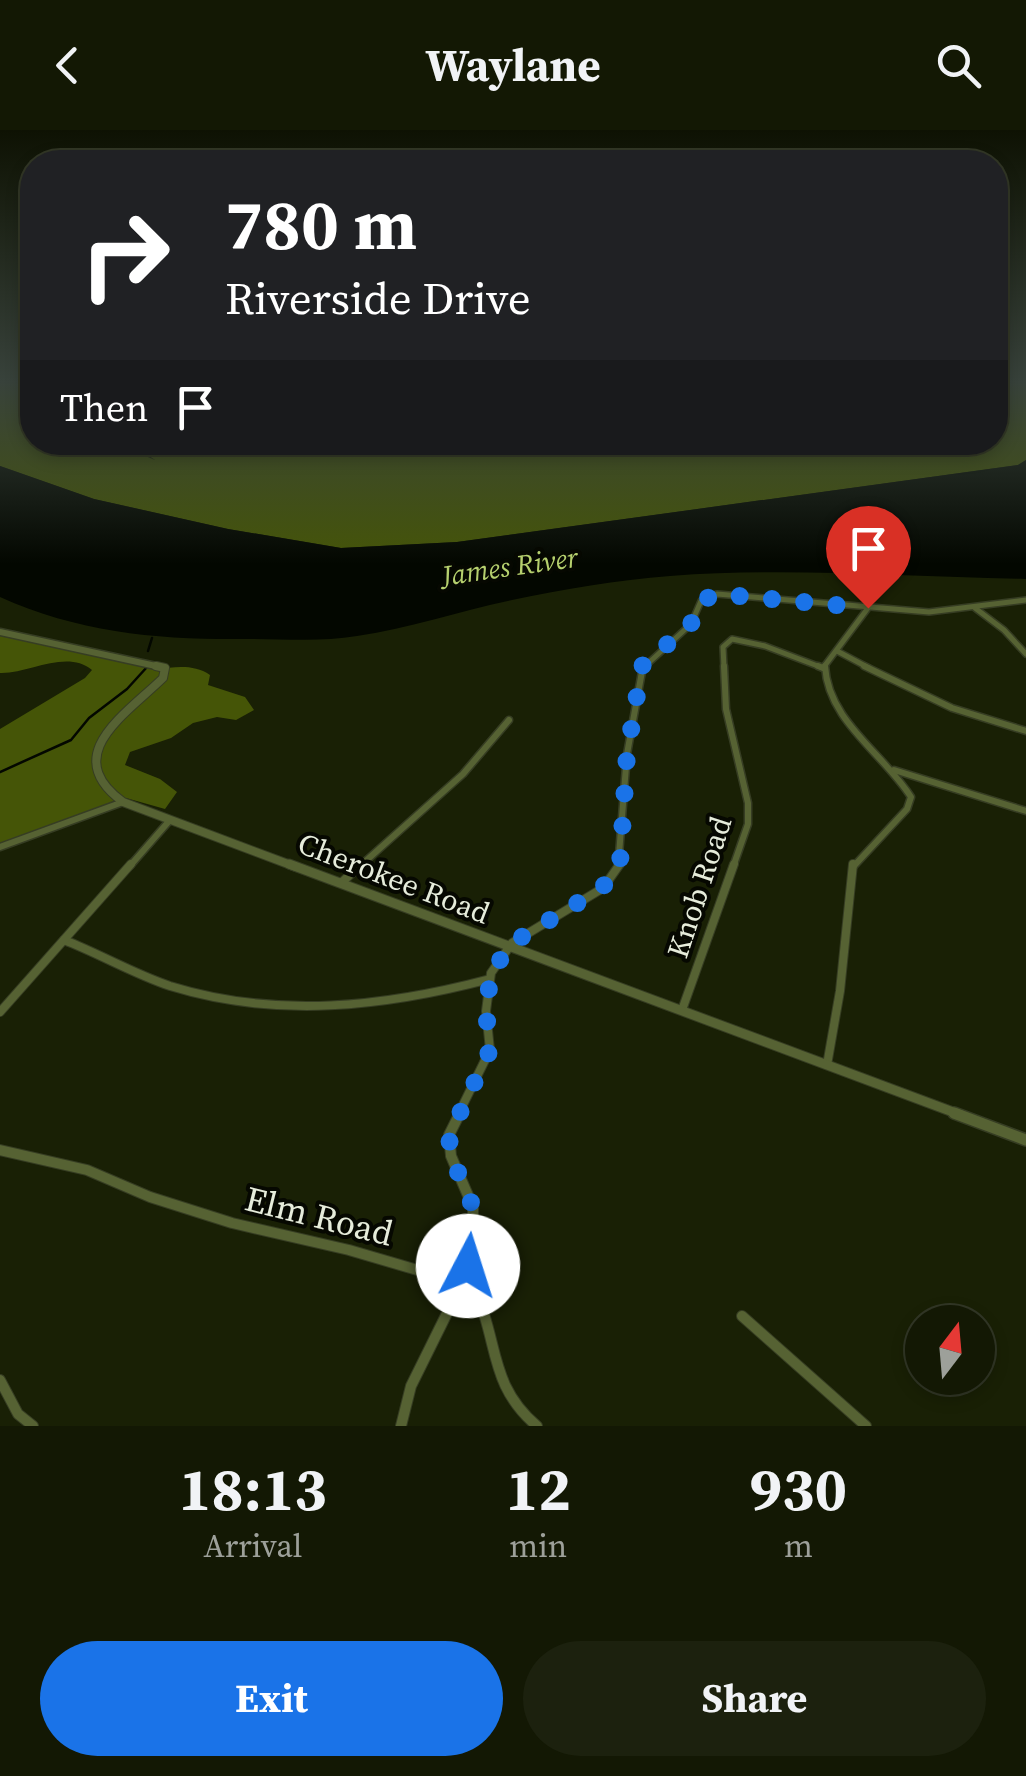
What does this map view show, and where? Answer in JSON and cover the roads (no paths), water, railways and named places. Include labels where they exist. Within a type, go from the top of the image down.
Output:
[{"type":"street","points":[[401,1426],[411,1386],[462,1282],[472,1251],[473,1207],[451,1156],[449,1136],[490,1050],[486,1011],[490,979],[508,948],[602,888],[620,864],[627,754],[642,666],[691,624],[700,601],[717,594],[929,612],[1026,600]]},
{"type":"street","points":[[827,1065],[840,990],[853,864],[907,809],[910,797],[894,770],[845,723],[823,668],[868,608]]},
{"type":"street","points":[[974,608],[1004,630],[1026,654]]},
{"type":"street","points":[[0,632],[165,668],[163,678],[115,723],[97,750],[98,779],[104,790],[123,802]]},
{"type":"street","name":"Knob Road","points":[[682,1012],[748,824],[748,802],[726,708],[722,647],[727,640],[739,639],[823,668]]},
{"type":"street","points":[[836,651],[895,684],[982,720],[1026,731]]},
{"type":"street","points":[[340,884],[463,774],[509,720]]},
{"type":"street","points":[[894,770],[1026,811]]},
{"type":"street","points":[[0,848],[123,802]]},
{"type":"street","name":"Cherokee Road","points":[[123,802],[1026,1140]]},
{"type":"street","points":[[0,1012],[170,820]]},
{"type":"street","points":[[64,940],[172,986],[258,1006],[300,1010],[421,996],[490,979]]},
{"type":"street","name":"Elm Road","points":[[0,1150],[87,1170],[150,1198],[232,1223],[462,1282]]},
{"type":"street","points":[[462,1282],[472,1286],[478,1297],[497,1378],[515,1410],[537,1426]]},
{"type":"street","points":[[742,1316],[866,1426]]},
{"type":"street","points":[[0,1380],[18,1414],[32,1426]]},
{"type":"water","name":"James River","points":[[1026,460],[1026,579],[803,572],[670,576],[551,592],[377,633],[318,640],[186,638],[123,632],[61,619],[0,597],[0,466],[94,499],[228,529],[341,548],[457,542],[1018,465]]},
{"type":"waterway","points":[[148,651],[152,638]]},
{"type":"waterway","points":[[0,772],[71,740],[89,718],[127,689],[147,667]]}]
